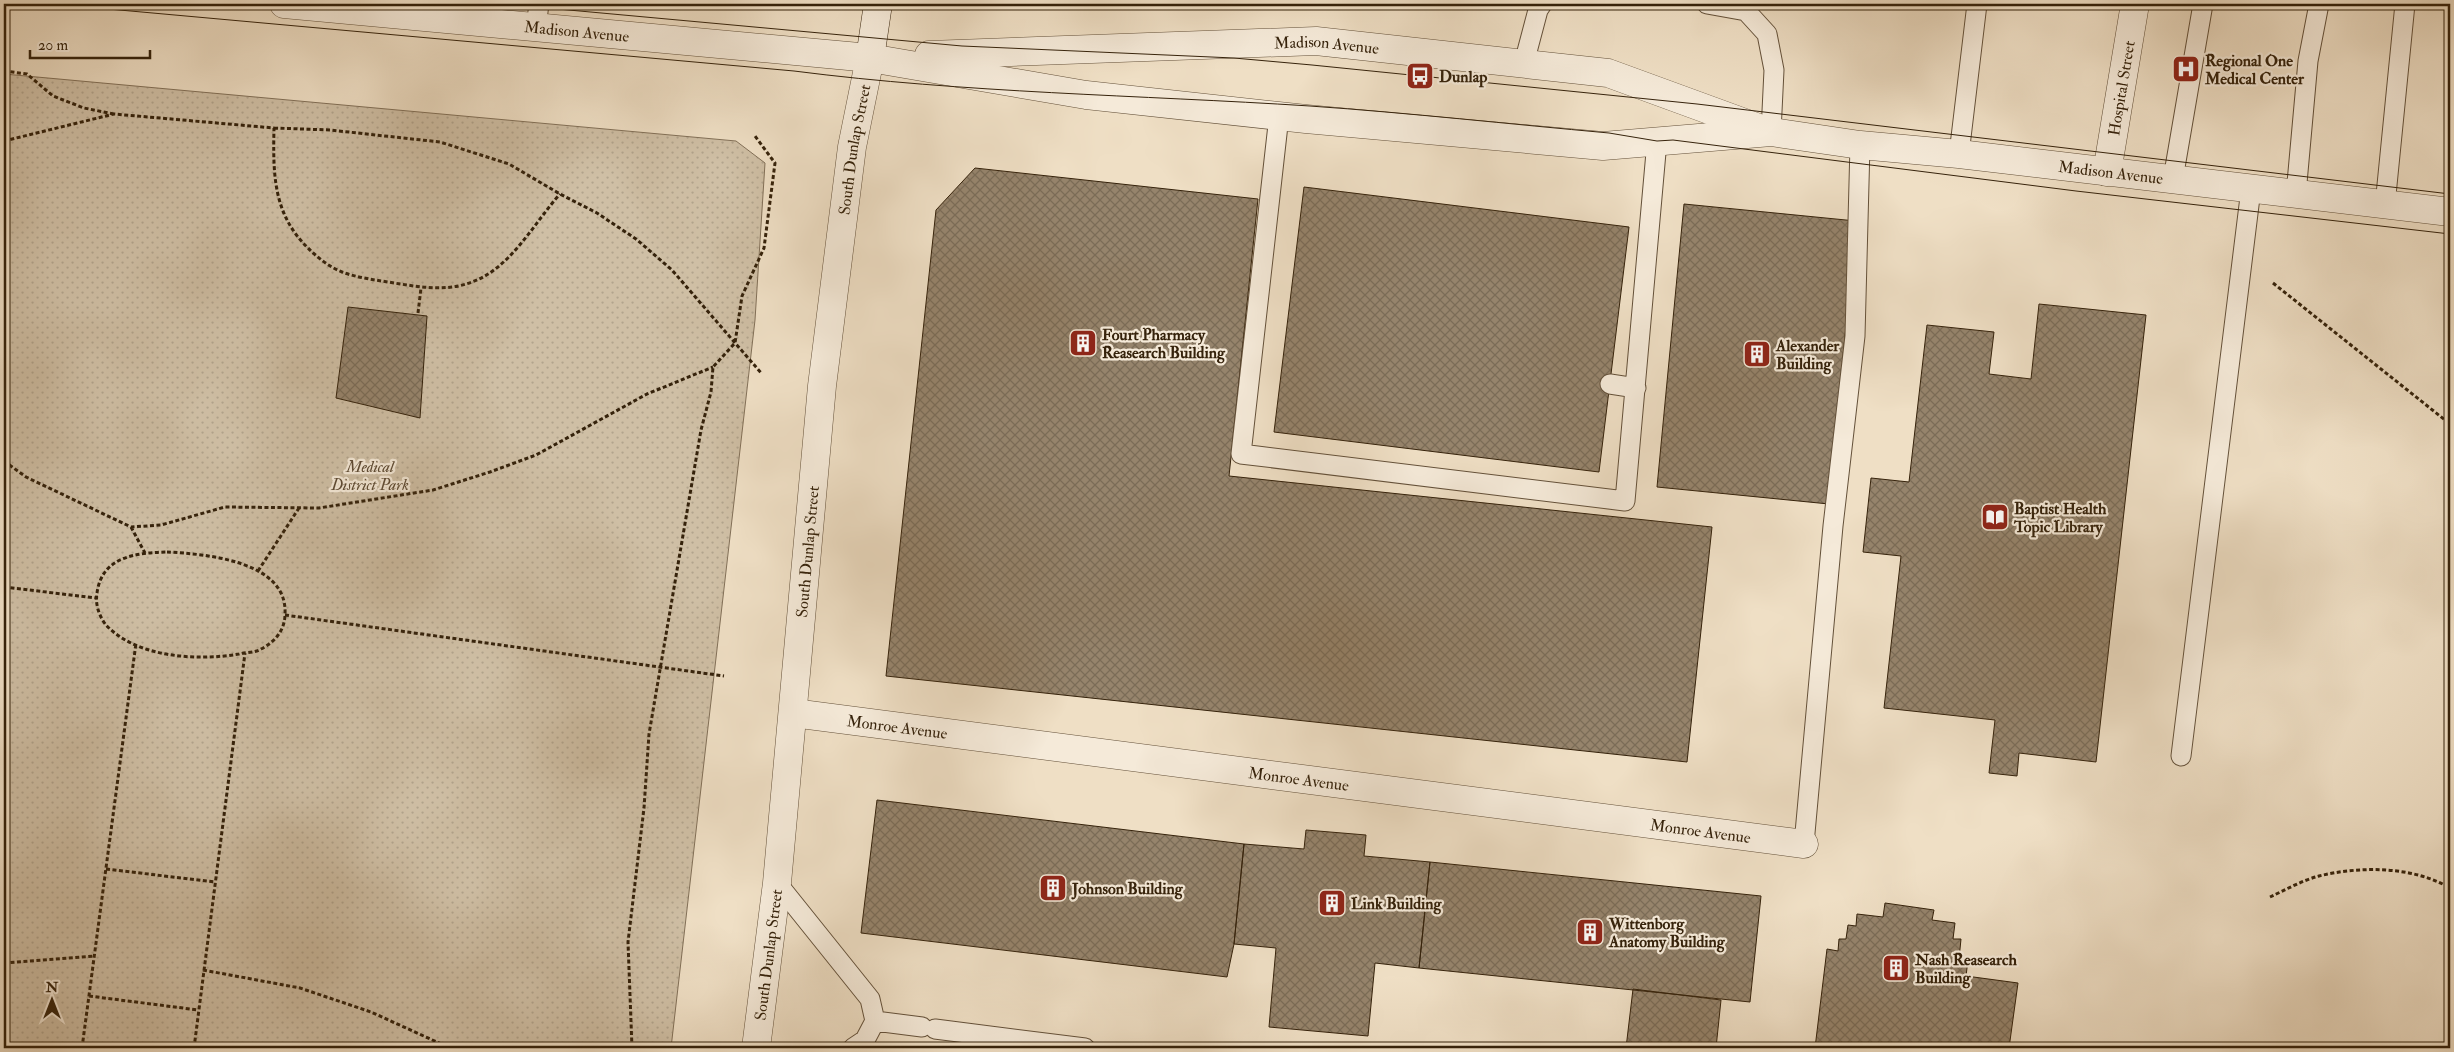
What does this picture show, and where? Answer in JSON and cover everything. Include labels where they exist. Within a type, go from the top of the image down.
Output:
[{"type":"street","name":"Madison Avenue","points":[[284,4],[537,15],[870,58],[1086,95],[1279,116],[1603,146],[1771,132]]},
{"type":"street","name":"South Dunlap Street","points":[[756,1048],[777,883],[822,386],[852,147],[870,58],[878,4]]},
{"type":"street","name":"Hospital Street","points":[[2107,172],[2135,4]]},
{"type":"street","name":"Madison Avenue","points":[[870,58],[1316,41],[1608,73],[1771,132],[1860,145],[1959,154],[2450,212]]},
{"type":"street","name":"Monroe Avenue","points":[[793,713],[1804,844]]},
{"type":"lane","points":[[1524,63],[1538,10],[1542,4]]},
{"type":"lane","points":[[1707,4],[1746,11],[1767,34],[1774,70],[1771,132]]},
{"type":"lane","points":[[1959,154],[1977,4]]},
{"type":"lane","points":[[2173,179],[2202,4]]},
{"type":"lane","points":[[2296,194],[2308,61],[2319,4]]},
{"type":"lane","points":[[2385,205],[2405,4]]},
{"type":"lane","points":[[1279,116],[1241,454],[1625,501],[1657,142]]},
{"type":"lane","points":[[1804,844],[1833,526],[1855,336],[1860,145]]},
{"type":"lane","points":[[2180,756],[2250,189]]},
{"type":"lane","points":[[1610,384],[1636,388]]},
{"type":"lane","points":[[777,883],[870,998],[875,1021],[865,1040],[853,1048]]},
{"type":"lane","points":[[875,1021],[1085,1048]]},
{"type":"path","points":[[4,71],[27,74],[53,96],[84,108],[114,114],[274,128],[330,130],[440,142],[510,164],[560,194],[597,213],[636,239],[672,270],[762,374]]},
{"type":"path","points":[[4,141],[114,114]]},
{"type":"path","points":[[274,128],[274,170],[278,197],[286,221],[299,239],[317,257],[341,272],[371,280],[421,288],[444,288],[473,282],[495,268],[518,245],[560,194]]},
{"type":"path","points":[[4,461],[26,478],[131,527],[161,525],[191,515],[225,508],[319,508],[434,490],[536,455],[647,394],[713,367],[735,343],[742,296],[764,248],[775,163],[755,136]]},
{"type":"path","points":[[2274,282],[2450,424]]},
{"type":"path","points":[[418,313],[421,288]]},
{"type":"path","points":[[632,1048],[628,942],[644,808],[649,734],[701,430],[711,392],[713,367]]},
{"type":"path","points":[[258,571],[300,508]]},
{"type":"path","points":[[131,527],[145,553]]},
{"type":"path","points":[[145,553],[201,554],[237,563],[258,571],[275,582],[283,593],[285,615],[280,633],[271,643],[259,650],[216,658],[184,657],[146,648],[115,632],[105,623],[98,611],[96,598],[98,583],[106,570],[117,561],[145,553]]},
{"type":"path","points":[[4,587],[96,598]]},
{"type":"path","points":[[285,615],[724,676]]},
{"type":"path","points":[[82,1048],[136,643]]},
{"type":"path","points":[[194,1048],[246,652]]},
{"type":"path","points":[[106,870],[215,882]]},
{"type":"path","points":[[2270,897],[2318,876],[2351,871],[2416,874],[2435,879],[2450,888]]},
{"type":"path","points":[[4,963],[94,956]]},
{"type":"path","points":[[203,970],[300,988],[371,1012],[450,1048]]},
{"type":"path","points":[[89,996],[198,1010]]},
{"type":"green space","name":"Medical District Park","points":[[4,74],[736,141],[765,163],[755,320],[671,1048],[4,1048]]},
{"type":"building","name":"Fourt Pharmacy Reasearch Building","points":[[975,168],[1258,199],[1229,476],[1712,527],[1687,762],[886,676],[936,210]]},
{"type":"building","points":[[1304,187],[1629,227],[1599,472],[1274,432]]},
{"type":"building","name":"Alexander Building","points":[[1684,204],[1856,221],[1829,504],[1657,487]]},
{"type":"building","name":"Baptist Health Topic Library","points":[[2039,304],[2146,315],[2096,762],[2019,753],[2017,776],[1989,773],[1995,720],[1884,708],[1901,556],[1863,552],[1871,478],[1909,482],[1927,325],[1994,332],[1989,374],[2031,379]]},
{"type":"building","points":[[348,307],[427,316],[420,418],[336,398]]},
{"type":"building","name":"Johnson Building","points":[[877,800],[1244,844],[1234,944],[1227,977],[861,933]]},
{"type":"building","name":"Link Building","points":[[1306,830],[1366,835],[1364,856],[1430,862],[1419,968],[1375,963],[1368,1036],[1269,1027],[1276,948],[1234,944],[1244,844],[1304,849]]},
{"type":"building","name":"Wittenborg Anatomy Building","points":[[1430,862],[1761,896],[1750,1002],[1419,968]]},
{"type":"building","name":"Nash Reasearch Building","points":[[1885,903],[1934,910],[1932,920],[1955,923],[1953,939],[1961,939],[1959,959],[1968,960],[1966,976],[2018,983],[2009,1048],[1815,1048],[1827,949],[1838,951],[1839,939],[1846,939],[1848,925],[1856,926],[1857,914],[1883,917]]},
{"type":"building","points":[[1633,989],[1721,1000],[1716,1048],[1626,1048]]},
{"type":"tram line","points":[[53,4],[923,84],[1052,93],[1310,106],[1422,115],[1609,133],[1657,141],[1673,140],[2076,191],[2450,234]]},
{"type":"tram line","points":[[503,4],[962,46],[1234,58],[1312,65],[1697,104],[2450,194]]},
{"type":"place","name":"Regional One Medical Center","points":[[2186,69]]},
{"type":"place","name":"Dunlap","points":[[1420,76]]},
{"type":"place","name":"Fourt Pharmacy Reasearch Building","points":[[1083,343]]},
{"type":"place","name":"Alexander Building","points":[[1757,354]]},
{"type":"place","name":"Baptist Health Topic Library","points":[[1995,517]]},
{"type":"place","name":"Johnson Building","points":[[1053,888]]},
{"type":"place","name":"Link Building","points":[[1332,903]]},
{"type":"place","name":"Wittenborg Anatomy Building","points":[[1590,932]]},
{"type":"place","name":"Nash Reasearch Building","points":[[1896,968]]}]
